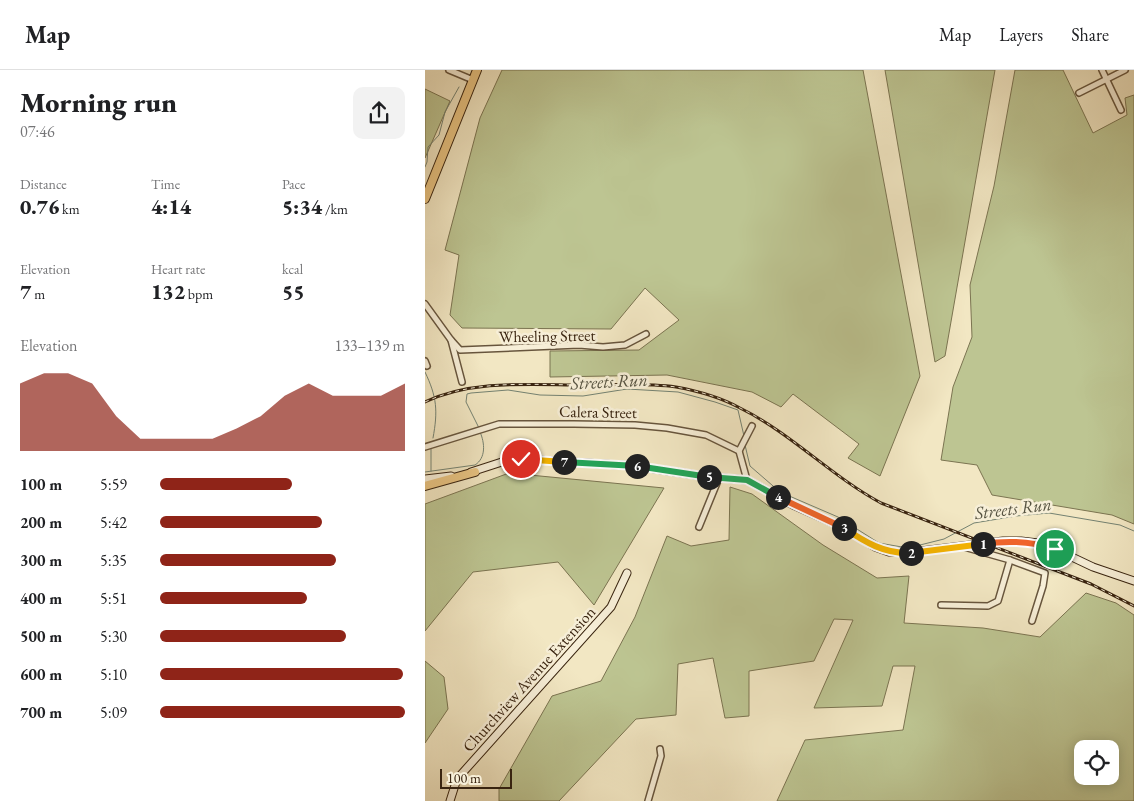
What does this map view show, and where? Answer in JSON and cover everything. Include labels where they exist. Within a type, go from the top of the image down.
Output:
[{"type":"main road","points":[[425,199],[477,70]]},
{"type":"main road","points":[[425,486],[475,472],[508,460],[521,459],[635,466],[747,480],[795,506],[842,527],[875,547],[889,552],[906,553],[1003,541],[1038,543],[1093,567],[1134,581]]},
{"type":"main road","points":[[425,479],[475,472]]},
{"type":"main road","name":"Churchview Avenue Extension","points":[[450,801],[457,779],[611,607],[627,573]]},
{"type":"street","points":[[449,70],[473,80]]},
{"type":"street","points":[[1102,70],[1121,110]]},
{"type":"street","points":[[1079,93],[1125,70]]},
{"type":"street","points":[[425,304],[451,340],[462,382]]},
{"type":"street","name":"Wheeling Street","points":[[451,340],[460,350],[579,344],[603,347],[625,346],[645,334]]},
{"type":"street","name":"Calera Street","points":[[425,447],[499,424],[635,425],[706,436],[739,451]]},
{"type":"street","points":[[747,480],[739,451],[752,426]]},
{"type":"street","points":[[699,527],[719,478]]},
{"type":"street","points":[[961,547],[1010,560],[1045,573],[1032,621]]},
{"type":"street","points":[[941,605],[988,606],[994,604],[998,601],[1010,560]]},
{"type":"street","points":[[649,801],[661,756],[660,749]]},
{"type":"green space","points":[[502,70],[863,70],[920,376],[880,476],[848,458],[859,444],[793,394],[781,407],[752,392],[667,375],[550,377],[550,351],[639,350],[679,320],[645,288],[611,329],[462,328],[450,315],[459,255],[445,250],[480,118]]},
{"type":"green space","points":[[885,70],[995,70],[945,356],[935,362]]},
{"type":"green space","points":[[1015,70],[1063,70],[1093,133],[1127,115],[1125,98],[1134,95],[1134,524],[1112,515],[992,495],[977,465],[941,460],[953,387],[972,337],[970,285],[994,186]]},
{"type":"green space","points":[[425,89],[450,101],[425,158]]},
{"type":"green space","points":[[509,473],[664,488],[594,605],[558,562],[473,572],[425,631],[425,504]]},
{"type":"green space","points":[[730,487],[752,494],[823,545],[877,578],[909,576],[904,623],[983,628],[1040,637],[1086,593],[1116,603],[1134,615],[1134,801],[777,801],[805,740],[903,730],[915,666],[893,666],[882,706],[814,708],[853,620],[834,619],[814,661],[749,671],[749,716],[725,718],[713,658],[678,664],[676,715],[636,719],[559,801],[499,801],[499,789],[552,696],[601,681],[635,617],[667,536],[691,546],[729,540]]},
{"type":"green space","points":[[425,661],[444,677],[448,709],[425,743]]},
{"type":"waterway","points":[[425,167],[428,147],[439,135],[445,112],[459,87]]},
{"type":"waterway","points":[[425,372],[432,389],[435,404],[436,420],[433,438]]},
{"type":"waterway","name":"Streets Run","points":[[479,428],[466,402],[467,394],[508,390],[540,395],[583,396],[627,389],[678,392],[738,410],[744,436]]},
{"type":"waterway","name":"Streets Run","points":[[425,472],[475,465],[483,454],[483,441],[480,432]]},
{"type":"waterway","name":"Streets Run","points":[[745,445],[750,466],[780,492],[838,517],[879,543],[902,547],[920,545],[944,539],[974,523],[1049,513],[1120,525],[1134,531]]},
{"type":"waterway","points":[[431,449],[431,471]]},
{"type":"railway","points":[[425,402],[463,390],[524,384],[653,385],[676,387],[701,393],[725,401],[759,418],[845,480],[881,503],[1091,584],[1134,606]]},
{"type":"route","points":[[521,459],[635,466],[709,477],[747,480],[795,506],[842,527],[875,547],[889,552],[913,552],[1003,541],[1038,543],[1055,549]]}]
